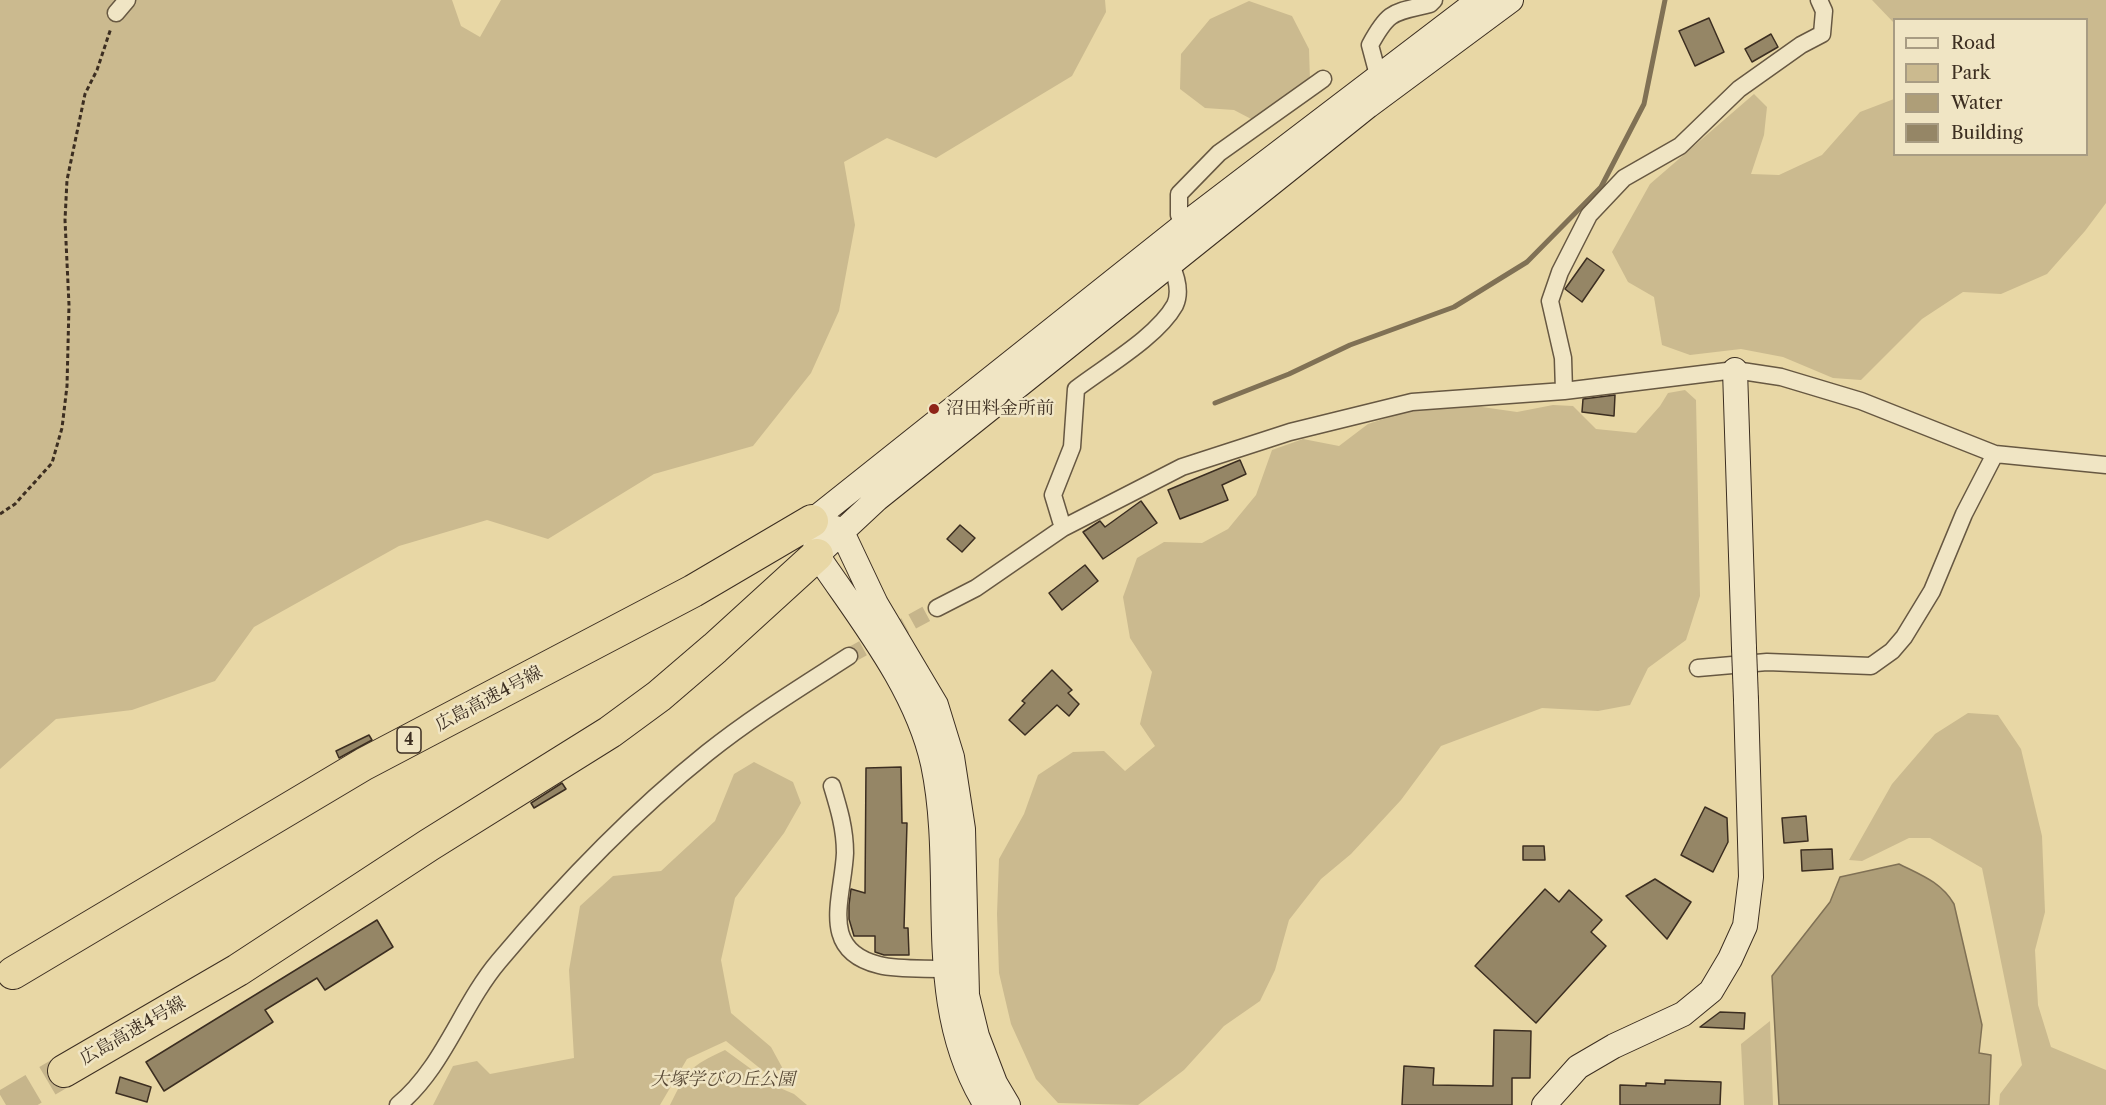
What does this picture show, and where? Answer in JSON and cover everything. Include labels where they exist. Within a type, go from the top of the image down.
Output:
[{"type":"highway","name":"広島高速4号線","points":[[13,973],[364,764],[693,591],[827,526]]},
{"type":"highway","name":"広島高速4号線","points":[[64,1071],[238,970],[429,845],[610,732],[659,696],[716,648],[817,555]]},
{"type":"street","points":[[1378,75],[1370,45],[1382,23],[1394,12],[1430,4],[1434,0]]},
{"type":"street","points":[[986,1105],[978,1092],[958,1042],[947,998],[944,969],[943,831],[933,763],[917,714],[888,663],[817,555],[827,526],[1184,225],[1479,0]]},
{"type":"street","points":[[827,526],[1171,265],[1368,106],[1511,0]]},
{"type":"street","points":[[1564,391],[1563,358],[1550,301],[1560,273],[1589,215],[1624,178],[1680,146],[1739,89],[1801,45],[1822,34],[1824,11],[1819,0]]},
{"type":"street","points":[[1184,225],[1179,215],[1179,194],[1219,153],[1323,79]]},
{"type":"street","points":[[1063,528],[1053,495],[1072,447],[1076,389],[1159,326],[1176,303],[1178,279],[1171,265]]},
{"type":"street","points":[[1544,1105],[1578,1067],[1614,1046],[1683,1014],[1711,991],[1745,926],[1751,877],[1735,370]]},
{"type":"street","points":[[937,608],[976,588],[1063,528],[1182,466],[1290,432],[1412,402],[1564,391],[1735,370],[1781,377],[1861,401],[1995,454],[2106,465]]},
{"type":"street","points":[[1698,668],[1767,662],[1871,666],[1892,651],[1904,637],[1932,591],[1964,514],[1995,454]]},
{"type":"street","points":[[827,526],[936,705],[952,757],[963,829],[967,995],[977,1036],[991,1074],[1008,1105]]},
{"type":"street","points":[[398,1105],[433,1067],[481,982],[626,824],[707,753],[776,703],[849,656]]},
{"type":"street","points":[[832,786],[843,822],[845,854],[837,917],[840,934],[852,953],[879,965],[944,969]]},
{"type":"path","points":[[0,514],[15,504],[52,463],[62,428],[67,386],[69,305],[65,220],[67,180],[85,94],[122,6]]},
{"type":"green space","points":[[0,0],[452,0],[461,26],[480,37],[501,0],[1105,0],[1106,12],[1072,76],[936,158],[887,138],[844,162],[855,225],[839,311],[811,373],[753,446],[654,474],[548,539],[487,520],[399,546],[254,627],[215,681],[132,710],[56,719],[0,769]]},
{"type":"green space","points":[[1872,0],[2106,0],[2106,203],[2047,274],[2001,294],[1963,292],[1922,319],[1861,380],[1833,378],[1783,357],[1741,349],[1690,355],[1662,345],[1654,297],[1628,282],[1612,252],[1650,184],[1754,94],[1767,107],[1764,135],[1751,174],[1779,175],[1822,155],[1860,112],[1893,99],[1893,156],[2088,156],[2088,18],[1893,18],[1893,22]]},
{"type":"green space","points":[[1249,1],[1292,16],[1309,49],[1310,80],[1255,121],[1234,110],[1205,108],[1180,89],[1181,54],[1210,19]]},
{"type":"green space","points":[[1685,390],[1696,400],[1700,596],[1686,640],[1648,668],[1630,705],[1598,711],[1542,708],[1441,746],[1401,800],[1351,854],[1321,879],[1289,920],[1275,970],[1260,1001],[1224,1026],[1184,1070],[1138,1105],[1058,1103],[1036,1079],[1011,1024],[999,973],[997,914],[999,859],[1024,814],[1038,775],[1073,752],[1104,751],[1125,771],[1155,746],[1140,724],[1152,672],[1130,638],[1123,597],[1137,558],[1164,542],[1202,543],[1228,529],[1256,495],[1272,450],[1303,439],[1339,446],[1368,424],[1411,410],[1475,406],[1517,412],[1553,405],[1573,406],[1596,429],[1636,433],[1660,406],[1668,393]]},
{"type":"green space","points":[[1968,713],[1998,715],[2021,749],[2042,836],[2045,912],[2035,950],[2038,1005],[2051,1047],[2106,1070],[2106,1105],[1999,1105],[2000,1094],[2022,1065],[1982,868],[1930,838],[1909,838],[1862,861],[1849,860],[1892,784],[1935,734]]},
{"type":"green space","points":[[754,762],[793,782],[801,803],[784,833],[735,898],[721,960],[731,1013],[771,1047],[783,1069],[767,1074],[726,1041],[687,1059],[660,1105],[433,1105],[453,1066],[477,1061],[490,1074],[574,1058],[569,970],[580,906],[613,876],[661,871],[715,821],[734,774]]},
{"type":"green space","points":[[1770,1021],[1773,1105],[1744,1105],[1741,1044]]},
{"type":"green space","name":"大塚学びの丘公園","points":[[725,1050],[773,1085],[794,1094],[807,1105],[670,1105],[691,1070]]},
{"type":"water","points":[[1899,864],[1937,885],[1954,904],[1982,1025],[1979,1053],[1991,1055],[1989,1105],[1779,1105],[1772,976],[1830,902],[1840,877]]},
{"type":"building","points":[[1709,18],[1724,52],[1695,66],[1679,31]]},
{"type":"building","points":[[1771,34],[1778,47],[1752,62],[1745,49]]},
{"type":"building","points":[[1587,258],[1604,270],[1582,302],[1565,289]]},
{"type":"building","points":[[1615,395],[1614,416],[1582,412],[1583,399]]},
{"type":"building","points":[[1240,460],[1246,474],[1222,485],[1228,500],[1180,519],[1168,490]]},
{"type":"building","points":[[1141,501],[1157,523],[1103,559],[1083,532],[1100,521],[1105,527]]},
{"type":"building","points":[[960,525],[975,538],[962,552],[947,539]]},
{"type":"building","points":[[1085,565],[1098,581],[1062,610],[1049,593]]},
{"type":"building","points":[[1052,670],[1072,690],[1068,693],[1079,704],[1069,716],[1057,705],[1025,735],[1009,720],[1025,703],[1022,701]]},
{"type":"building","points":[[369,735],[372,740],[339,758],[336,751]]},
{"type":"building","points":[[901,767],[902,823],[907,823],[904,928],[908,928],[909,955],[884,955],[875,952],[875,936],[854,936],[849,919],[849,905],[851,889],[865,893],[866,768]]},
{"type":"building","points":[[562,783],[566,789],[534,808],[531,803]]},
{"type":"building","points":[[1705,807],[1727,818],[1728,842],[1713,872],[1681,855]]},
{"type":"building","points":[[1806,816],[1808,841],[1784,843],[1782,818]]},
{"type":"building","points":[[1523,846],[1544,846],[1545,860],[1523,860]]},
{"type":"building","points":[[1832,849],[1833,869],[1802,871],[1801,850]]},
{"type":"building","points":[[1655,879],[1691,902],[1667,939],[1626,896]]},
{"type":"building","points":[[1545,889],[1559,902],[1569,890],[1602,920],[1591,932],[1606,946],[1536,1023],[1475,966]]},
{"type":"building","points":[[377,920],[393,947],[325,990],[317,978],[265,1010],[273,1022],[164,1091],[146,1062]]},
{"type":"building","points":[[1720,1012],[1745,1013],[1744,1029],[1700,1027]]},
{"type":"building","points":[[1494,1030],[1531,1031],[1530,1078],[1512,1078],[1512,1105],[1402,1105],[1404,1066],[1434,1068],[1433,1085],[1493,1086]]},
{"type":"building","points":[[120,1077],[151,1087],[147,1102],[116,1093]]},
{"type":"building","points":[[1665,1080],[1721,1082],[1720,1105],[1620,1105],[1620,1085],[1665,1084]]},
{"type":"waterway","points":[[1215,403],[1289,374],[1350,345],[1454,307],[1527,262],[1601,187],[1644,104],[1665,0]]},
{"type":"tunnel","points":[[849,656],[937,608]]},
{"type":"tunnel","points":[[6,1105],[64,1071]]},
{"type":"place","name":"沼田料金所前","points":[[934,409]]}]
